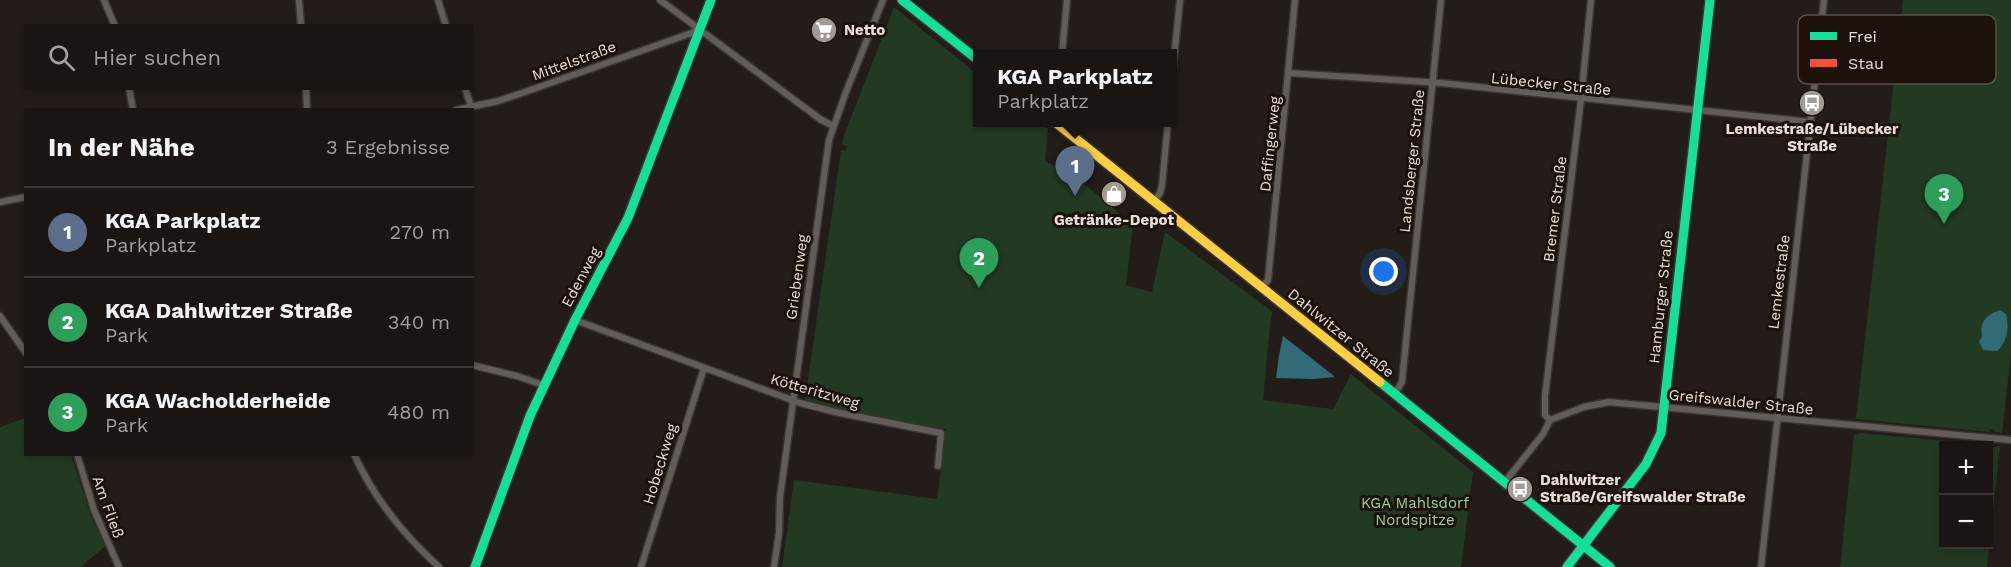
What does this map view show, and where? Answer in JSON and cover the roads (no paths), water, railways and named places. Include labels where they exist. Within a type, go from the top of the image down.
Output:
[{"type":"street","points":[[104,0],[114,24]]},
{"type":"street","points":[[299,0],[301,24]]},
{"type":"street","points":[[438,0],[445,24]]},
{"type":"street","points":[[660,0],[833,126]]},
{"type":"street","name":"Edenweg","points":[[475,567],[508,473],[543,385],[628,218],[711,0]]},
{"type":"street","name":"Griebenweg","points":[[774,567],[779,533],[780,497],[812,252],[833,126],[884,0]]},
{"type":"street","points":[[902,0],[973,56]]},
{"type":"street","points":[[1062,49],[1067,0]]},
{"type":"street","points":[[1176,49],[1180,0]]},
{"type":"street","name":"Daffingerweg","points":[[1261,288],[1268,280],[1295,0]]},
{"type":"street","name":"Landsberger Straße","points":[[1394,394],[1402,382],[1441,0]]},
{"type":"street","name":"Bremer Straße","points":[[1550,420],[1545,415],[1545,396],[1591,0]]},
{"type":"street","name":"Hamburger Straße","points":[[1567,567],[1646,464],[1659,438],[1710,0]]},
{"type":"street","name":"Lemkestraße","points":[[1822,15],[1824,0]]},
{"type":"street","name":"Mittelstraße","points":[[464,108],[525,92],[700,30]]},
{"type":"street","name":"Lübecker Straße","points":[[1289,73],[1432,84],[1810,122]]},
{"type":"street","name":"Lemkestraße","points":[[1761,567],[1814,84]]},
{"type":"street","points":[[129,90],[133,108]]},
{"type":"street","points":[[306,90],[307,108]]},
{"type":"street","points":[[466,90],[471,106]]},
{"type":"street","name":"Dahlwitzer Straße","points":[[1060,127],[1610,567]]},
{"type":"street","points":[[1154,202],[1162,185],[1168,127]]},
{"type":"street","points":[[0,202],[24,197]]},
{"type":"street","points":[[0,316],[24,350]]},
{"type":"street","name":"Kötteritzweg","points":[[575,320],[704,368],[835,412],[941,433],[938,466]]},
{"type":"street","points":[[474,365],[518,376],[543,385]]},
{"type":"street","name":"Hobeckweg","points":[[641,567],[704,368]]},
{"type":"street","name":"Greifswalder Straße","points":[[1550,420],[1584,407],[1609,402],[2011,440]]},
{"type":"street","points":[[1504,483],[1543,434],[1550,420]]},
{"type":"street","name":"Am Fließ","points":[[78,456],[94,510],[119,567]]},
{"type":"street","points":[[355,456],[384,505],[417,546],[439,567]]},
{"type":"water","points":[[2000,310],[2006,314],[2007,319],[2005,339],[1997,351],[1983,350],[1979,342],[1983,322],[1988,316]]},
{"type":"water","points":[[1283,336],[1334,376],[1334,377],[1276,378]]},
{"type":"place","name":"Netto","points":[[824,30]]},
{"type":"place","name":"Lemkestraße/Lübecker Straße","points":[[1812,103]]},
{"type":"place","name":"Getränke-Depot","points":[[1114,194]]},
{"type":"place","name":"KGA Parkplatz","points":[[1075,196]]},
{"type":"place","name":"KGA Wacholderheide","points":[[1944,224]]},
{"type":"place","name":"KGA Dahlwitzer Straße","points":[[979,288]]},
{"type":"place","name":"Dahlwitzer Straße/Greifswalder Straße","points":[[1520,489]]},
{"type":"park label","name":"KGA Mahlsdorf Nordspitze","points":[[1415,512]]}]
